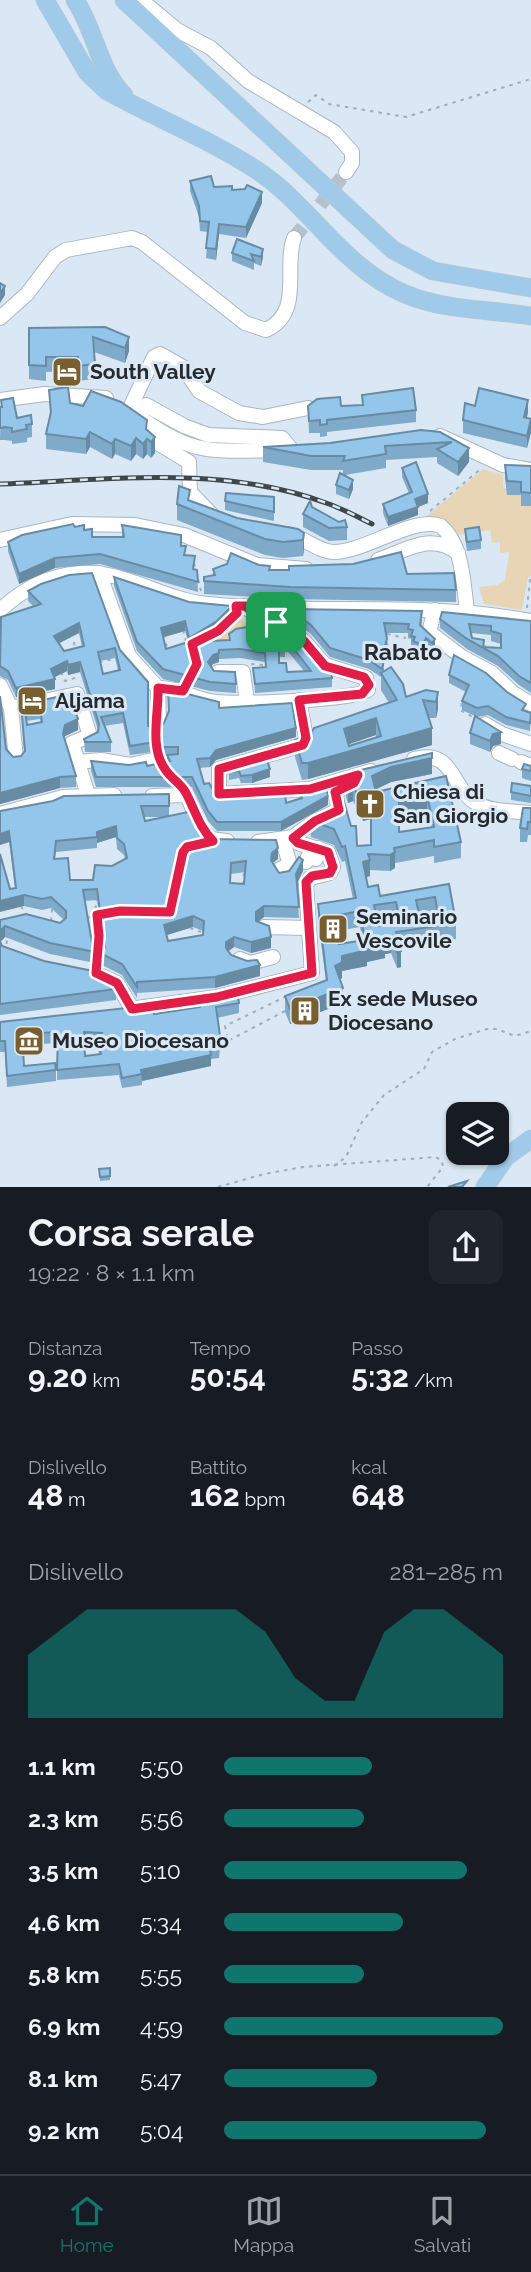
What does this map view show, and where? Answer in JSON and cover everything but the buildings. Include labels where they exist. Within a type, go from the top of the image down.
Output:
[{"type":"main road","points":[[45,0],[87,72],[107,91],[258,171],[360,266],[383,283],[428,303],[453,309],[531,316]]},
{"type":"main road","points":[[75,0],[87,17],[112,81],[138,108]]},
{"type":"main road","points":[[124,0],[393,250],[433,271],[531,288]]},
{"type":"main road","points":[[485,1187],[506,1157],[531,1139]]},
{"type":"street","points":[[141,0],[177,30],[211,48],[248,81],[334,132],[352,152],[352,163],[346,172]]},
{"type":"street","points":[[0,318],[27,294],[55,257],[65,250],[132,239],[142,242],[245,323],[266,330],[275,324],[286,309],[292,284],[290,252],[294,238]]},
{"type":"street","points":[[131,411],[154,357],[160,354],[183,367],[200,391],[239,413],[262,417],[308,408]]},
{"type":"street","points":[[0,400],[44,394],[99,395],[194,449],[297,449],[282,438],[228,438],[199,432],[146,405],[131,411]]},
{"type":"street","points":[[157,429],[156,442],[189,462],[190,492],[194,498],[215,517],[231,523]]},
{"type":"street","points":[[194,449],[199,432]]},
{"type":"street","points":[[421,434],[449,439],[503,465],[531,470]]},
{"type":"street","points":[[276,532],[301,536],[327,551],[335,552],[364,546],[421,525],[435,523],[446,530],[458,554],[467,610]]},
{"type":"street","points":[[0,540],[72,524],[135,525],[184,535],[257,565],[326,568]]},
{"type":"street","points":[[359,565],[433,541],[449,546],[458,554]]},
{"type":"street","points":[[0,610],[17,595],[52,577],[99,573],[122,577],[180,599],[241,606],[467,610],[528,620]]},
{"type":"street","points":[[99,573],[108,605],[129,656],[158,688],[159,720],[155,729]]},
{"type":"street","points":[[0,589],[17,595]]},
{"type":"street","points":[[158,688],[177,688],[218,702],[247,702],[362,694],[369,685],[364,677],[325,666],[304,641],[276,622],[241,606]]},
{"type":"street","points":[[435,610],[429,632],[462,657],[492,673],[513,693],[531,704]]},
{"type":"street","points":[[218,672],[243,672],[247,702]]},
{"type":"street","points":[[0,685],[11,708],[16,759]]},
{"type":"street","points":[[11,708],[77,694],[90,736],[72,743],[88,795]]},
{"type":"street","points":[[299,700],[306,738],[303,745],[219,769],[219,794],[310,789],[424,757],[438,759],[448,766],[473,801],[491,808],[531,813]]},
{"type":"street","points":[[484,723],[502,734],[531,744]]},
{"type":"street","points":[[77,762],[102,760],[130,765],[152,760]]},
{"type":"street","points":[[287,842],[315,821],[339,810],[335,792],[354,783],[358,775]]},
{"type":"street","points":[[0,814],[63,797],[187,795],[200,826],[213,841],[298,843],[328,852],[333,869],[330,873],[307,880],[312,973],[217,997],[125,1010],[117,983],[96,973],[75,969]]},
{"type":"street","points":[[282,875],[280,869],[290,865],[287,842]]},
{"type":"street","points":[[306,862],[308,857],[316,859],[318,848]]},
{"type":"street","points":[[264,927],[308,924]]},
{"type":"street","points":[[235,957],[250,963],[273,957]]},
{"type":"path","points":[[302,112],[316,94],[329,104],[412,116],[531,79]]},
{"type":"path","points":[[422,519],[483,467]]},
{"type":"path","points":[[192,558],[199,572],[201,595]]},
{"type":"path","points":[[528,620],[530,579]]},
{"type":"path","points":[[163,635],[168,651],[192,644],[218,631],[241,606]]},
{"type":"path","points":[[183,628],[187,645]]},
{"type":"path","points":[[374,648],[388,650],[385,632],[406,638]]},
{"type":"path","points":[[74,642],[77,657]]},
{"type":"path","points":[[481,646],[502,650]]},
{"type":"path","points":[[249,664],[262,665],[262,652]]},
{"type":"path","points":[[95,663],[129,656]]},
{"type":"path","points":[[60,668],[65,681],[78,677]]},
{"type":"path","points":[[465,694],[460,709],[484,723]]},
{"type":"path","points":[[243,892],[245,864]]},
{"type":"path","points":[[228,883],[243,884]]},
{"type":"path","points":[[96,973],[95,901],[102,895]]},
{"type":"path","points":[[51,922],[52,902]]},
{"type":"path","points":[[20,906],[26,915]]},
{"type":"path","points":[[78,920],[106,913]]},
{"type":"path","points":[[186,923],[191,929],[212,933]]},
{"type":"path","points":[[0,938],[7,939],[5,959]]},
{"type":"path","points":[[97,943],[104,944]]},
{"type":"path","points":[[285,997],[225,1026],[228,1041],[288,1008]]},
{"type":"path","points":[[334,1167],[346,1157],[362,1122],[384,1095],[424,1069],[432,1052],[455,1039],[487,1030],[497,1029],[515,1036],[531,1031]]},
{"type":"path","points":[[218,1187],[264,1174],[303,1167],[334,1167],[436,1157],[442,1161],[443,1167],[427,1187]]},
{"type":"shaded area","points":[[483,469],[503,475],[503,487],[521,495],[531,505],[531,576],[528,577],[522,610],[484,604],[479,587],[497,585],[505,580],[509,552],[500,553],[500,542],[492,543],[490,530],[461,535],[439,522],[422,520]]},
{"type":"shaded area","points":[[240,611],[243,621],[251,627],[229,643],[200,644]]},
{"type":"tunnel","points":[[294,238],[346,172]]},
{"type":"railway","points":[[0,484],[124,478],[208,479],[249,483],[289,491],[329,504],[372,524]]},
{"type":"place","name":"South Valley","points":[[67,372]]},
{"type":"place","name":"Aljama","points":[[32,701]]},
{"type":"place","name":"Chiesa di San Giorgio","points":[[370,804]]},
{"type":"place","name":"Seminario Vescovile","points":[[333,929]]},
{"type":"place","name":"Ex sede Museo Diocesano","points":[[305,1011]]},
{"type":"place","name":"Museo Diocesano","points":[[29,1041]]},
{"type":"district","name":"Rabato","points":[[403,652]]},
{"type":"route","points":[[236,606],[245,606],[254,614],[276,622],[304,641],[325,666],[364,677],[369,685],[362,694],[299,700],[299,714],[306,738],[303,745],[219,769],[219,794],[310,789],[358,775],[354,783],[335,792],[339,810],[315,821],[293,838],[298,843],[328,852],[333,867],[330,873],[312,876],[306,882],[312,973],[217,997],[132,1009],[127,996],[117,983],[96,973],[99,936],[97,915],[120,911],[170,912],[174,883],[183,852],[187,847],[211,844],[213,841],[200,826],[180,781],[163,767],[155,729],[159,720],[158,688],[177,688],[183,691],[197,664],[192,644],[218,631],[237,613],[236,606]]}]
